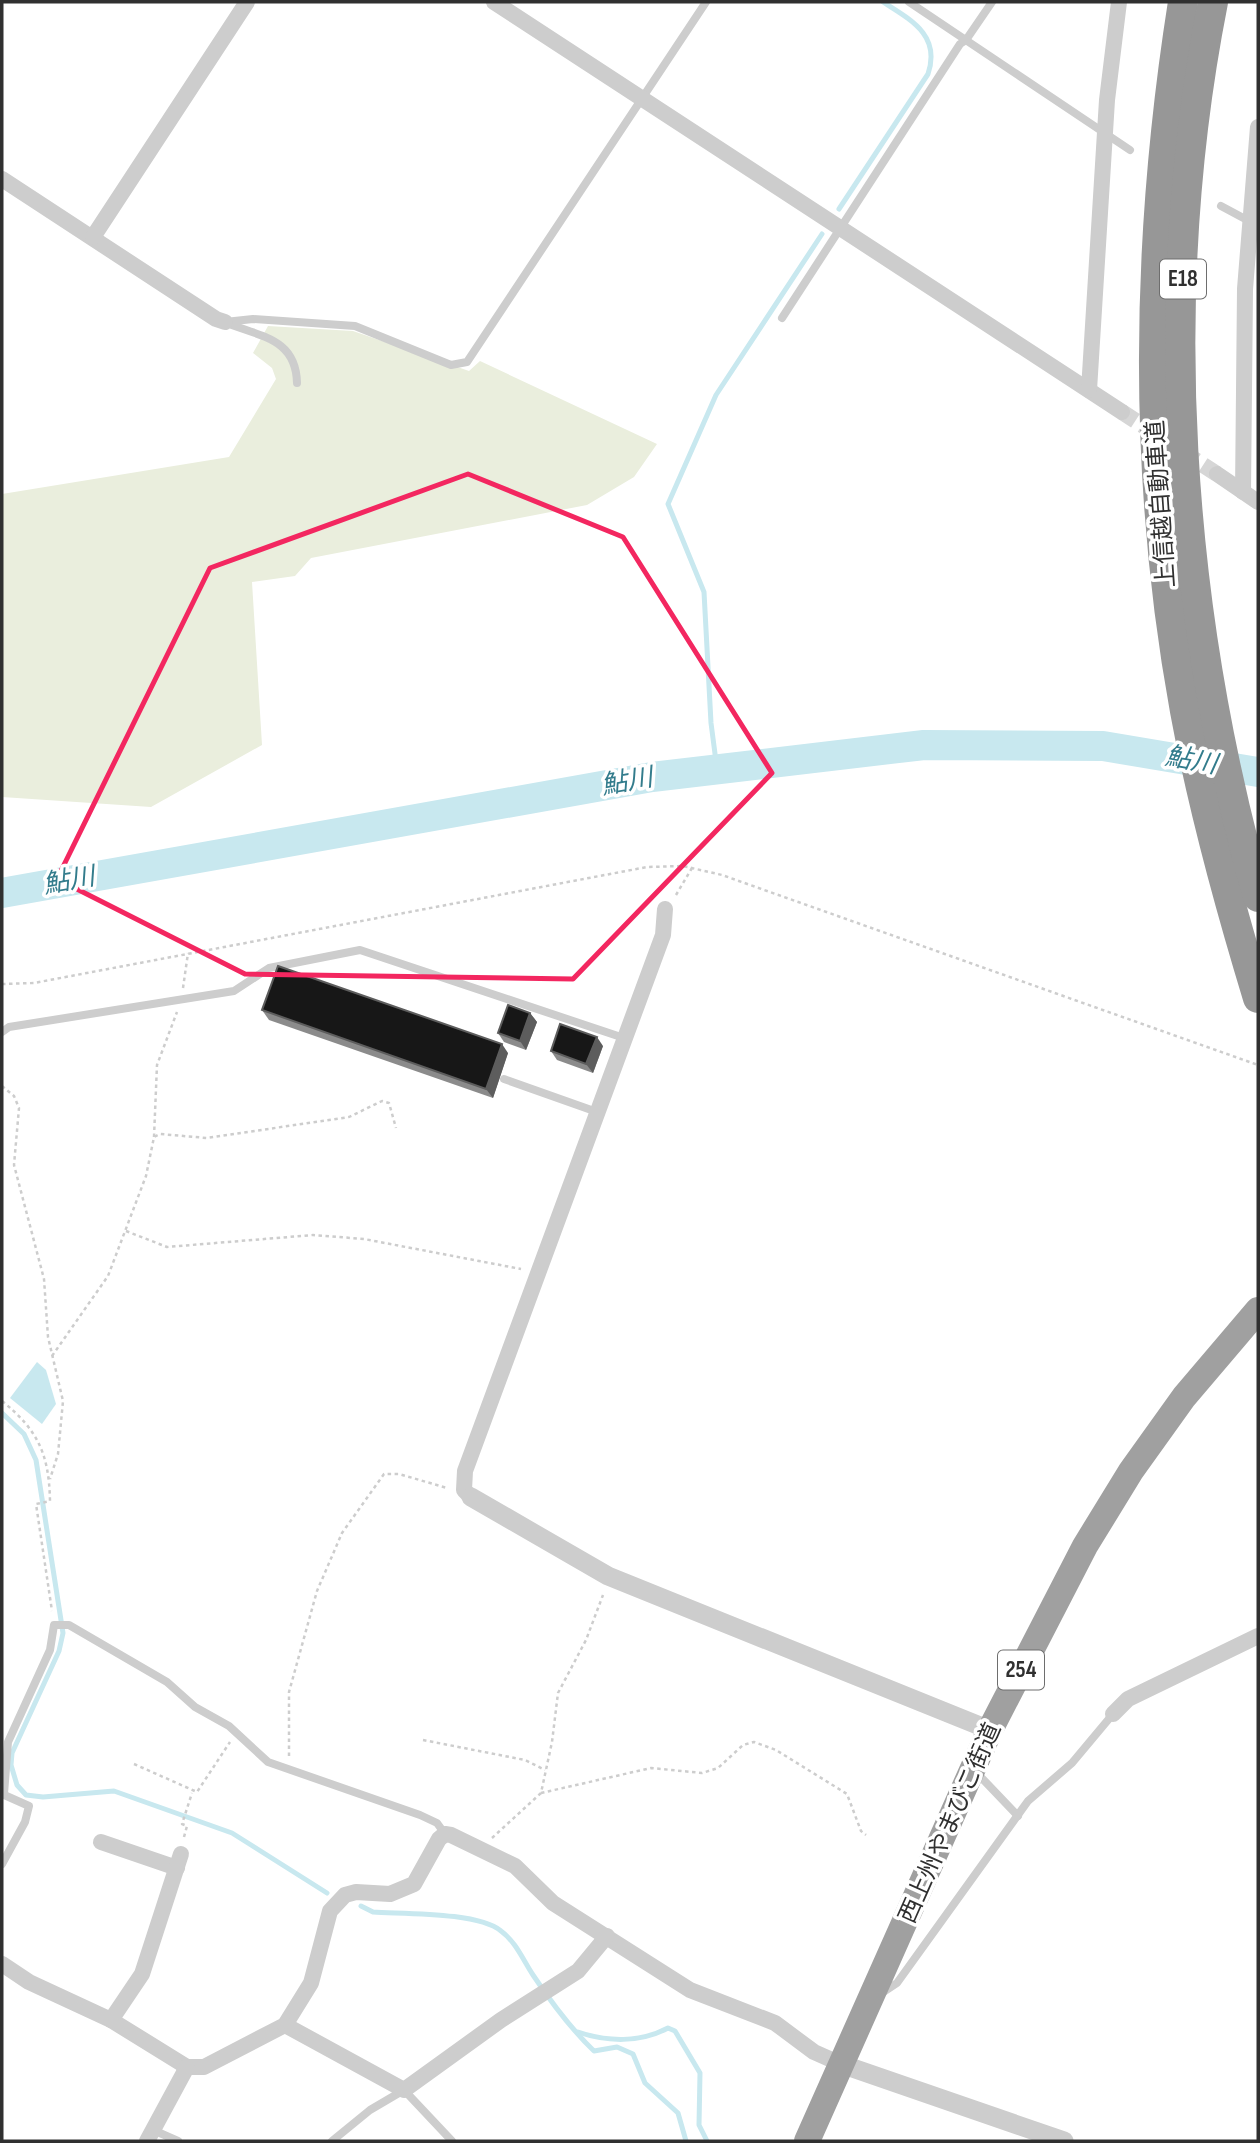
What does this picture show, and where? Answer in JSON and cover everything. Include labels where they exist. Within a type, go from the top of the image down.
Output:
[{"type":"highway","name":"上信越自動車道","points":[[1183,2],[1161,160],[1155,266],[1154,406],[1163,547],[1181,685],[1199,780],[1225,887],[1258,998]]},
{"type":"highway","name":"上信越自動車道","points":[[1213,2],[1191,164],[1181,322],[1183,405],[1193,559],[1213,705],[1258,897]]},
{"type":"highway","name":"西上州やまびこ街道","points":[[807,2141],[990,1730],[1084,1546],[1131,1471],[1184,1397],[1258,1310]]},
{"type":"street","points":[[93,237],[247,2]]},
{"type":"street","points":[[494,2],[1122,412]]},
{"type":"street","points":[[1089,390],[1105,133],[1119,2]]},
{"type":"street","points":[[1243,492],[1252,290],[1249,222],[1258,127]]},
{"type":"street","points":[[2,180],[215,319],[225,322]]},
{"type":"street","points":[[1217,474],[1258,502]]},
{"type":"street","points":[[665,909],[663,935],[466,1471],[468,1493],[608,1576],[990,1730]]},
{"type":"street","points":[[1113,1714],[1128,1699],[1258,1636]]},
{"type":"street","points":[[2,1965],[29,1982],[111,2020],[187,2067],[204,2067],[285,2025],[311,1983],[330,1911],[345,1895],[356,1892],[390,1894],[414,1884],[445,1834],[481,1847],[515,1866],[553,1903],[690,1990],[775,2023],[814,2052],[1064,2141]]},
{"type":"street","points":[[101,1842],[179,1861],[142,1974],[111,2020]]},
{"type":"street","points":[[285,2025],[404,2090],[501,2021],[578,1971],[607,1936]]},
{"type":"street","points":[[150,2136],[187,2067]]},
{"type":"lane","points":[[225,322],[253,319],[355,326],[451,365],[467,362],[706,2]]},
{"type":"lane","points":[[909,2],[1130,150]]},
{"type":"lane","points":[[782,318],[960,44],[966,40],[992,2]]},
{"type":"lane","points":[[1221,206],[1249,222]]},
{"type":"lane","points":[[225,322],[281,345],[293,356],[297,383]]},
{"type":"lane","points":[[2,1032],[9,1027],[234,991],[269,968],[367,951],[624,1038]]},
{"type":"lane","points":[[504,1079],[597,1112]]},
{"type":"lane","points":[[2,1864],[25,1822],[29,1806],[3,1794],[8,1742],[50,1650],[57,1625],[69,1625],[167,1682],[195,1707],[242,1738],[268,1762],[420,1815],[437,1823],[445,1834]]},
{"type":"lane","points":[[873,1993],[883,1993],[897,1983],[1028,1801],[1072,1763],[1113,1714]]},
{"type":"lane","points":[[973,1769],[1018,1816]]},
{"type":"lane","points":[[332,2141],[370,2110],[404,2090],[452,2141]]},
{"type":"lane","points":[[150,2136],[178,2141]]},
{"type":"path","points":[[2,984],[34,983],[647,867],[692,868],[722,875],[1258,1065]]},
{"type":"path","points":[[665,909],[692,868]]},
{"type":"path","points":[[52,1356],[98,1293],[126,1231],[146,1176],[154,1137],[157,1065],[180,998],[188,953]]},
{"type":"path","points":[[2,1086],[14,1096],[19,1108],[14,1165],[44,1279],[52,1356],[64,1411],[58,1454],[50,1479]]},
{"type":"path","points":[[154,1137],[160,1134],[207,1138],[349,1117],[382,1101],[389,1103],[396,1128]]},
{"type":"path","points":[[126,1231],[167,1247],[313,1235],[364,1239],[506,1268],[539,1271]]},
{"type":"path","points":[[2,1401],[25,1419],[45,1457],[50,1479],[50,1501],[36,1504],[57,1625]]},
{"type":"path","points":[[285,1770],[289,1755],[291,1683],[317,1591],[342,1533],[384,1474],[399,1474],[468,1493]]},
{"type":"path","points":[[541,1793],[558,1693],[586,1640],[608,1576]]},
{"type":"path","points":[[183,1822],[193,1792],[201,1787],[230,1742],[242,1738]]},
{"type":"path","points":[[423,1740],[525,1760],[546,1771]]},
{"type":"path","points":[[481,1847],[541,1793],[651,1768],[702,1773],[718,1769],[743,1745],[754,1742],[776,1749],[847,1794],[861,1831],[866,1835]]},
{"type":"path","points":[[134,1764],[193,1792]]},
{"type":"highlighted area","points":[[468,474],[623,537],[772,773],[573,979],[245,974],[57,879],[210,568]]},
{"type":"green space","points":[[268,326],[353,331],[469,371],[480,361],[657,444],[634,477],[587,505],[311,558],[295,576],[252,582],[262,745],[151,807],[2,797],[2,494],[229,457],[276,379],[272,368],[253,353]]},
{"type":"water","points":[[37,1362],[46,1370],[56,1404],[42,1424],[10,1398]]},
{"type":"building","points":[[278,966],[502,1044],[486,1089],[262,1010]]},
{"type":"building","points":[[508,1005],[530,1013],[520,1041],[498,1033]]},
{"type":"building","points":[[560,1024],[597,1037],[586,1064],[551,1051]]},
{"type":"waterway","points":[[839,209],[928,74],[931,60],[927,39],[921,30],[883,2]]},
{"type":"waterway","points":[[717,769],[711,723],[704,592],[668,504],[716,395],[822,234]]},
{"type":"waterway","name":"鮎川","points":[[2,893],[652,777],[924,745],[1103,746],[1258,772]]},
{"type":"waterway","points":[[2,1413],[24,1434],[36,1460],[63,1633],[59,1651],[12,1753],[11,1765],[17,1785],[26,1795],[43,1797],[114,1791],[232,1833],[327,1893]]},
{"type":"waterway","points":[[361,1906],[373,1912],[476,1920],[501,1931],[515,1946],[561,2014],[594,2051],[617,2047],[633,2054],[645,2083],[678,2113],[686,2141]]},
{"type":"waterway","points":[[578,2032],[600,2038],[623,2039],[646,2036],[668,2028],[675,2031],[700,2073],[699,2125],[707,2141]]},
{"type":"tunnel","points":[[1122,412],[1159,436]]},
{"type":"tunnel","points":[[1183,452],[1217,474]]}]
